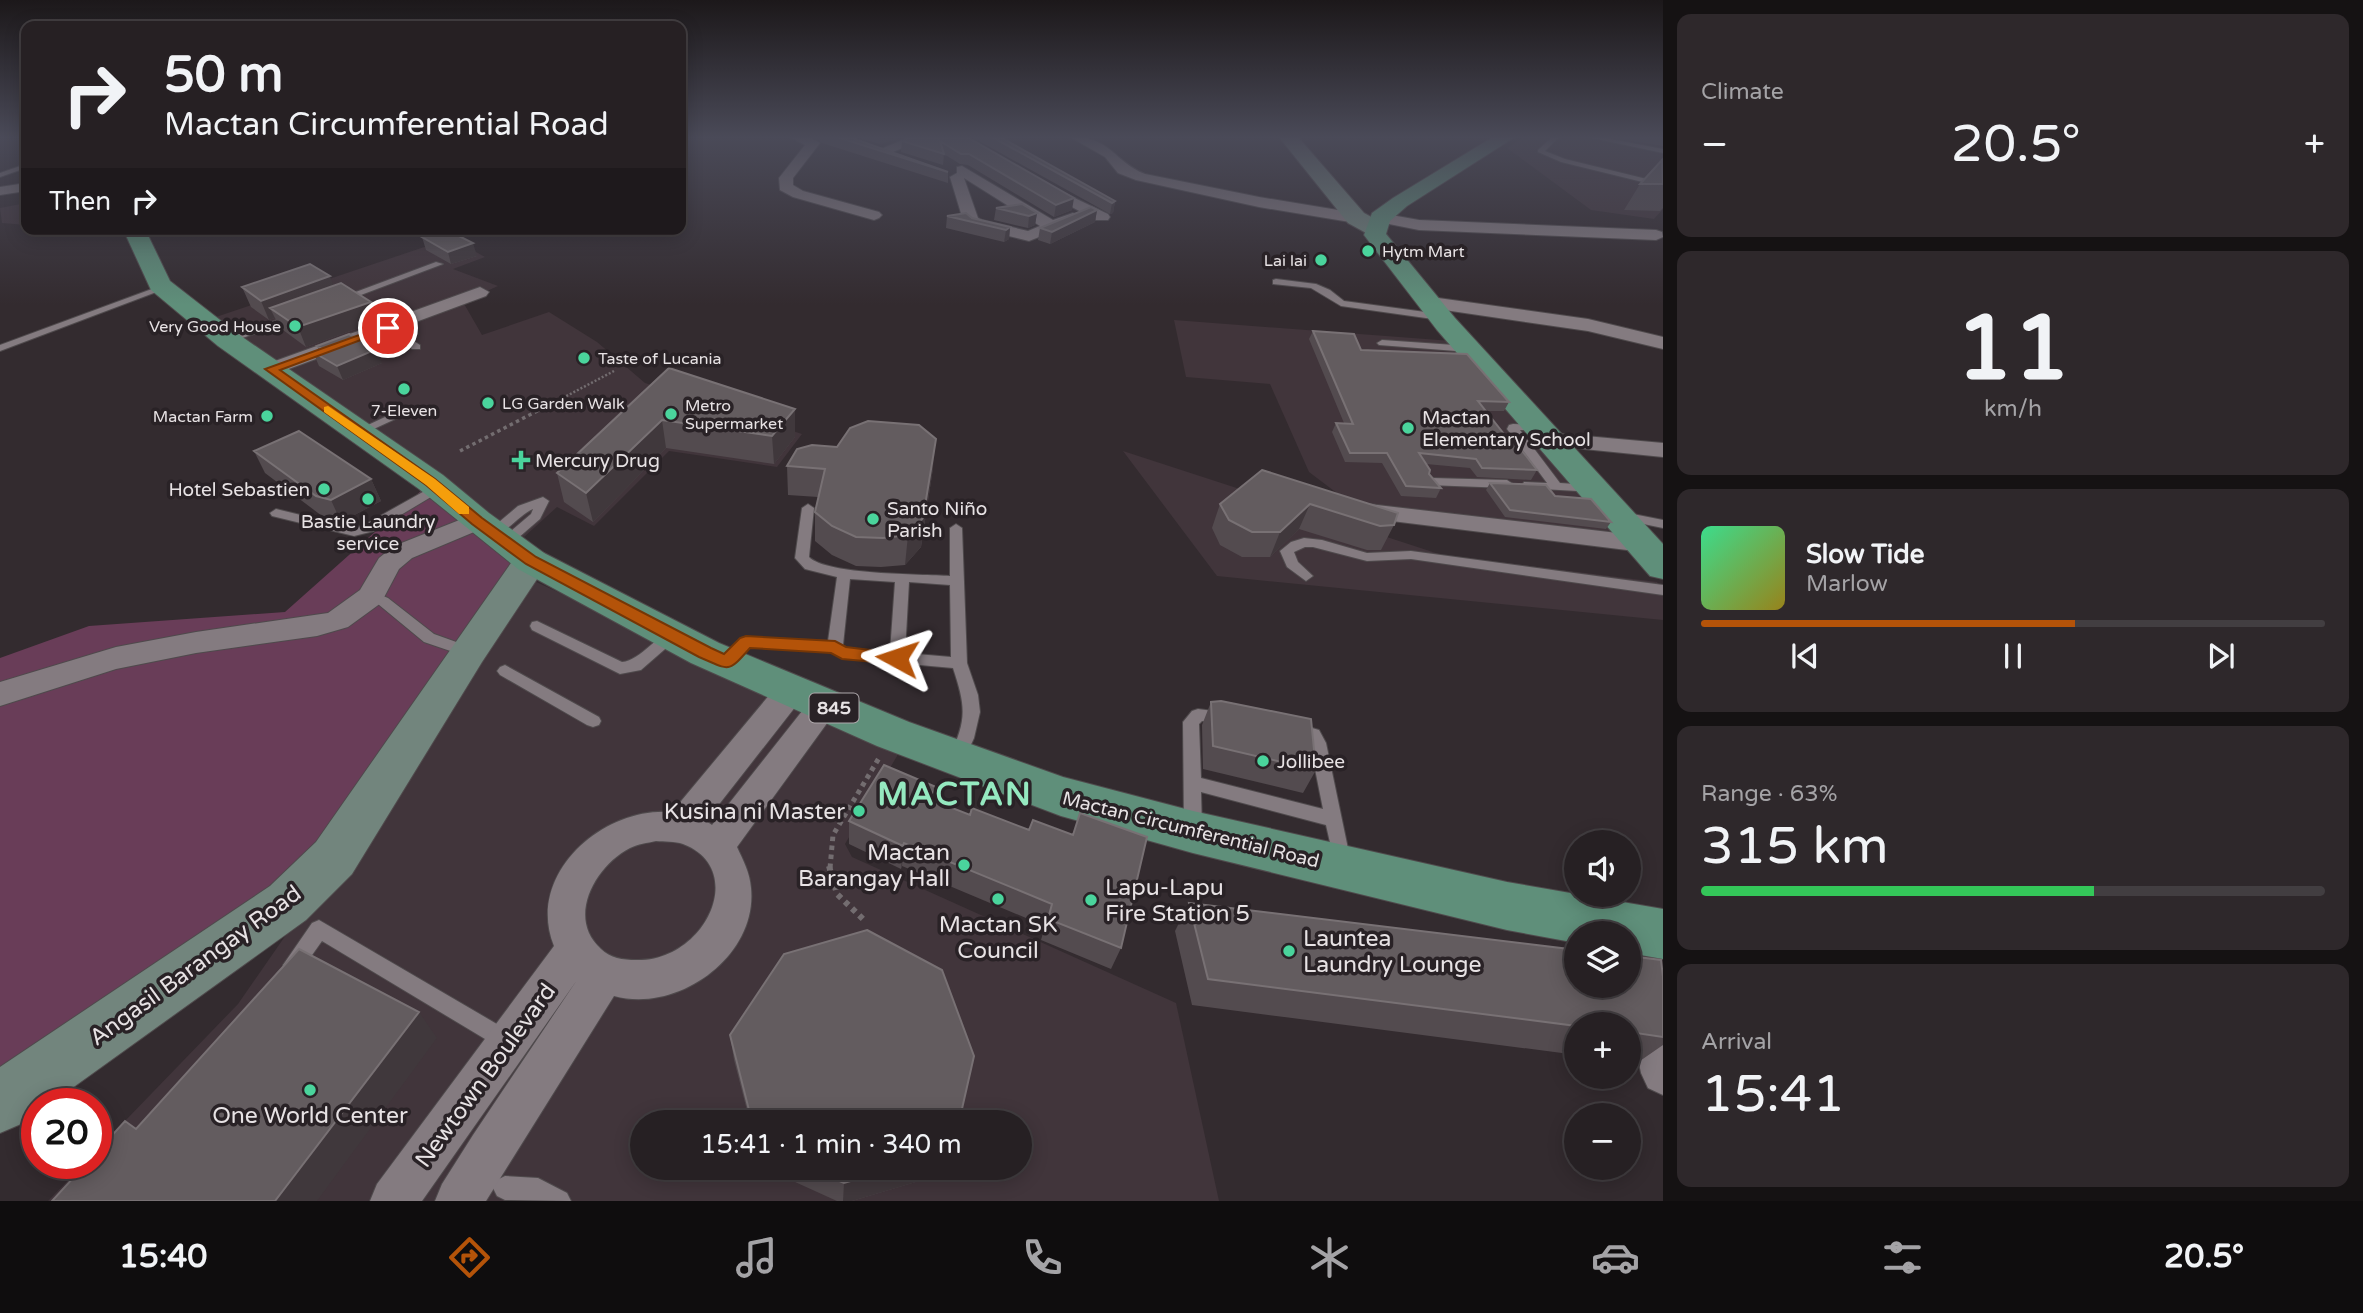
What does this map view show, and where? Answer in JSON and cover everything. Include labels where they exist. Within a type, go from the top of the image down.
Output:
[{"type":"main road","points":[[1414,193],[1399,202],[1378,223],[1377,242],[1618,515],[1653,534],[1663,567]]},
{"type":"main road","name":"Mactan Circumferential Road","points":[[137,235],[163,288],[228,340],[437,488],[501,539],[673,636],[727,662],[893,734],[1062,796],[1193,832],[1507,906],[1649,953]]},
{"type":"street","points":[[795,193],[874,215]]},
{"type":"street","points":[[965,193],[972,222],[1020,234],[1036,235],[1053,226],[1095,214],[1057,193]]},
{"type":"street","points":[[995,193],[1053,226]]},
{"type":"street","points":[[1225,193],[1378,223],[1656,235]]},
{"type":"street","points":[[1335,193],[1356,218]]},
{"type":"street","points":[[271,369],[480,292]]},
{"type":"street","points":[[1436,310],[1588,325],[1663,343]]},
{"type":"street","points":[[1546,433],[1663,450]]},
{"type":"street","points":[[1335,508],[1653,534]]},
{"type":"street","points":[[0,694],[58,673],[113,659],[253,634],[317,626],[338,620],[370,596],[388,564],[403,552],[501,539]]},
{"type":"street","name":"Angasil Barangay Road","points":[[0,1103],[288,903],[334,858],[487,661],[501,539]]},
{"type":"street","points":[[680,828],[809,697]]},
{"type":"street","points":[[716,847],[809,697]]},
{"type":"street","points":[[656,826],[694,832],[716,847],[729,865],[734,886],[732,909],[723,932],[706,953],[684,969],[657,979],[630,981],[590,962],[566,927],[566,904],[573,880],[588,859],[608,842],[631,831],[656,826]]},
{"type":"street","points":[[1649,953],[1651,1016],[1663,1073]]},
{"type":"street","name":"Newtown Boulevard","points":[[394,1201],[508,1042],[590,962]]},
{"type":"street","name":"Newtown Boulevard","points":[[459,1201],[499,1180],[590,962]]},
{"type":"lane","points":[[329,304],[439,264]]},
{"type":"lane","points":[[1276,282],[1313,286],[1341,303],[1436,310]]},
{"type":"lane","points":[[0,348],[163,288]]},
{"type":"lane","points":[[228,340],[304,313]]},
{"type":"lane","points":[[388,328],[416,347]]},
{"type":"lane","points":[[1382,343],[1470,349]]},
{"type":"lane","points":[[359,432],[400,413]]},
{"type":"lane","points":[[1546,433],[1513,427],[1556,486]]},
{"type":"lane","points":[[1432,482],[1596,489]]},
{"type":"lane","points":[[276,513],[354,532],[369,528],[437,488]]},
{"type":"lane","points":[[808,508],[802,558],[810,566],[844,574],[958,581]]},
{"type":"lane","points":[[956,528],[959,663],[970,695],[972,712],[966,738],[957,757]]},
{"type":"lane","points":[[1306,576],[1292,564],[1287,551],[1297,542],[1308,541],[1360,556],[1381,558],[1411,555],[1663,590]]},
{"type":"lane","points":[[835,647],[844,574]]},
{"type":"lane","points":[[897,658],[902,577]]},
{"type":"lane","points":[[370,596],[383,601],[429,638],[487,661],[593,721]]},
{"type":"lane","points":[[537,626],[620,668],[636,666],[673,636]]},
{"type":"lane","points":[[727,662],[746,642],[835,647],[842,653],[959,663]]},
{"type":"lane","points":[[1193,832],[1191,722],[1194,717],[1204,714],[1238,719]]},
{"type":"lane","points":[[1278,726],[1304,731],[1313,735],[1318,743],[1343,867]]},
{"type":"lane","points":[[1192,783],[1335,820]]},
{"type":"lane","points":[[278,985],[319,929],[508,1042]]},
{"type":"lane","points":[[499,1180],[538,1191],[559,1201]]},
{"type":"path","points":[[460,451],[614,371]]},
{"type":"path","points":[[865,921],[836,894],[829,865],[833,835],[893,734]]},
{"type":"shaded area","points":[[1568,193],[1663,193],[1663,209],[1654,219],[1591,210]]},
{"type":"shaded area","points":[[21,204],[21,225],[2,223],[0,208]]},
{"type":"shaded area","points":[[451,238],[485,257],[453,269],[498,286],[463,302],[482,335],[549,312],[597,342],[645,383],[802,434],[777,467],[669,451],[594,526],[557,507],[524,537],[213,318]]},
{"type":"shaded area","name":"Mactan Elementary School","points":[[1174,320],[1452,341],[1619,537],[1350,503],[1309,472],[1270,384],[1186,377]]},
{"type":"shaded area","points":[[1123,451],[1442,555],[1657,582],[1663,590],[1663,620],[1217,576]]},
{"type":"shaded area","points":[[431,482],[531,561],[260,933],[0,1090],[0,658],[89,626],[285,612]]},
{"type":"shaded area","points":[[532,580],[900,751],[845,844],[852,857],[1176,1003],[1219,1201],[48,1201],[69,1179],[112,1179],[112,1134],[238,1004]]},
{"type":"building","points":[[1036,193],[1065,193],[1074,198],[1056,205]]},
{"type":"building","points":[[1094,193],[1101,193],[1115,201],[1112,203]]},
{"type":"building","points":[[1022,204],[1037,213],[1029,216],[996,208]]},
{"type":"building","points":[[1091,207],[1097,210],[1052,232],[1040,228]]},
{"type":"building","points":[[966,213],[972,218],[1010,227],[1006,230],[947,216]]},
{"type":"building","points":[[457,235],[473,243],[448,252],[422,237]]},
{"type":"building","points":[[310,264],[330,276],[261,301],[242,287]]},
{"type":"building","points":[[341,283],[371,302],[298,327],[270,308]]},
{"type":"building","points":[[1313,331],[1354,334],[1361,350],[1467,354],[1509,402],[1478,401],[1537,470],[1482,468],[1476,459],[1419,453],[1430,470],[1429,474],[1441,488],[1406,486],[1387,453],[1350,453],[1336,423],[1353,424]]},
{"type":"building","points":[[349,334],[377,349],[337,366],[313,352],[322,349],[317,346]]},
{"type":"building","points":[[669,368],[795,409],[772,436],[662,420],[586,493],[557,473]]},
{"type":"building","name":"Santo Niño Parish","points":[[868,421],[919,425],[936,439],[923,518],[908,535],[856,537],[832,526],[815,512],[825,469],[787,466],[797,449],[812,445],[837,447],[850,428]]},
{"type":"building","points":[[299,431],[371,479],[331,500],[316,496],[254,451]]},
{"type":"building","points":[[1262,470],[1398,513],[1394,525],[1380,526],[1310,504],[1280,532],[1252,532],[1229,520],[1220,504]]},
{"type":"building","points":[[1490,483],[1546,485],[1555,496],[1591,499],[1611,522],[1510,510]]},
{"type":"building","points":[[1221,701],[1311,719],[1316,770],[1213,746],[1211,702]]},
{"type":"building","points":[[884,765],[936,787],[929,799],[970,815],[972,808],[1029,830],[1033,820],[1073,835],[1080,813],[1147,837],[1121,948],[1048,919],[1052,904],[904,843],[903,846],[849,821]]},
{"type":"building","points":[[1189,903],[1564,948],[1564,998],[1641,998],[1641,958],[1661,960],[1663,1037],[1641,1034],[1641,1012],[1564,1012],[1564,1024],[1208,979]]},
{"type":"building","points":[[867,930],[942,970],[974,1056],[962,1110],[749,1110],[730,1035],[784,954]]},
{"type":"building","name":"One World Center","points":[[299,949],[419,1012],[275,1201],[52,1201],[72,1179],[112,1179],[112,1135],[125,1121],[136,1129]]},
{"type":"slow traffic","points":[[328,410],[430,482],[464,511]]},
{"type":"place","name":"Hytm Mart","points":[[1368,251]]},
{"type":"place","name":"Lai lai","points":[[1321,260]]},
{"type":"place","name":"Very Good House","points":[[295,326]]},
{"type":"place","name":"Taste of Lucania","points":[[584,358]]},
{"type":"place","name":"7-Eleven","points":[[404,389]]},
{"type":"place","name":"LG Garden Walk","points":[[488,403]]},
{"type":"place","name":"Metro Supermarket","points":[[671,414]]},
{"type":"place","name":"Mactan Farm","points":[[267,416]]},
{"type":"place","name":"Mactan Elementary School","points":[[1408,428]]},
{"type":"place","name":"Mercury Drug","points":[[521,460]]},
{"type":"place","name":"Hotel Sebastien","points":[[324,489]]},
{"type":"place","name":"Bastie Laundry service","points":[[368,499]]},
{"type":"place","name":"Santo Niño Parish","points":[[873,519]]},
{"type":"place","name":"Jollibee","points":[[1263,761]]},
{"type":"place","name":"Kusina ni Master","points":[[859,811]]},
{"type":"place","name":"Mactan Barangay Hall","points":[[964,865]]},
{"type":"place","name":"Mactan SK Council","points":[[998,899]]},
{"type":"place","name":"Lapu-Lapu Fire Station 5","points":[[1091,900]]},
{"type":"place","name":"Launtea Laundry Lounge","points":[[1289,951]]},
{"type":"place","name":"One World Center","points":[[310,1090]]},
{"type":"district","name":"MACTAN","points":[[955,794]]},
{"type":"route","points":[[388,328],[271,369],[430,482],[531,561],[705,653],[727,662],[746,642],[835,647],[842,653],[897,658]]}]
